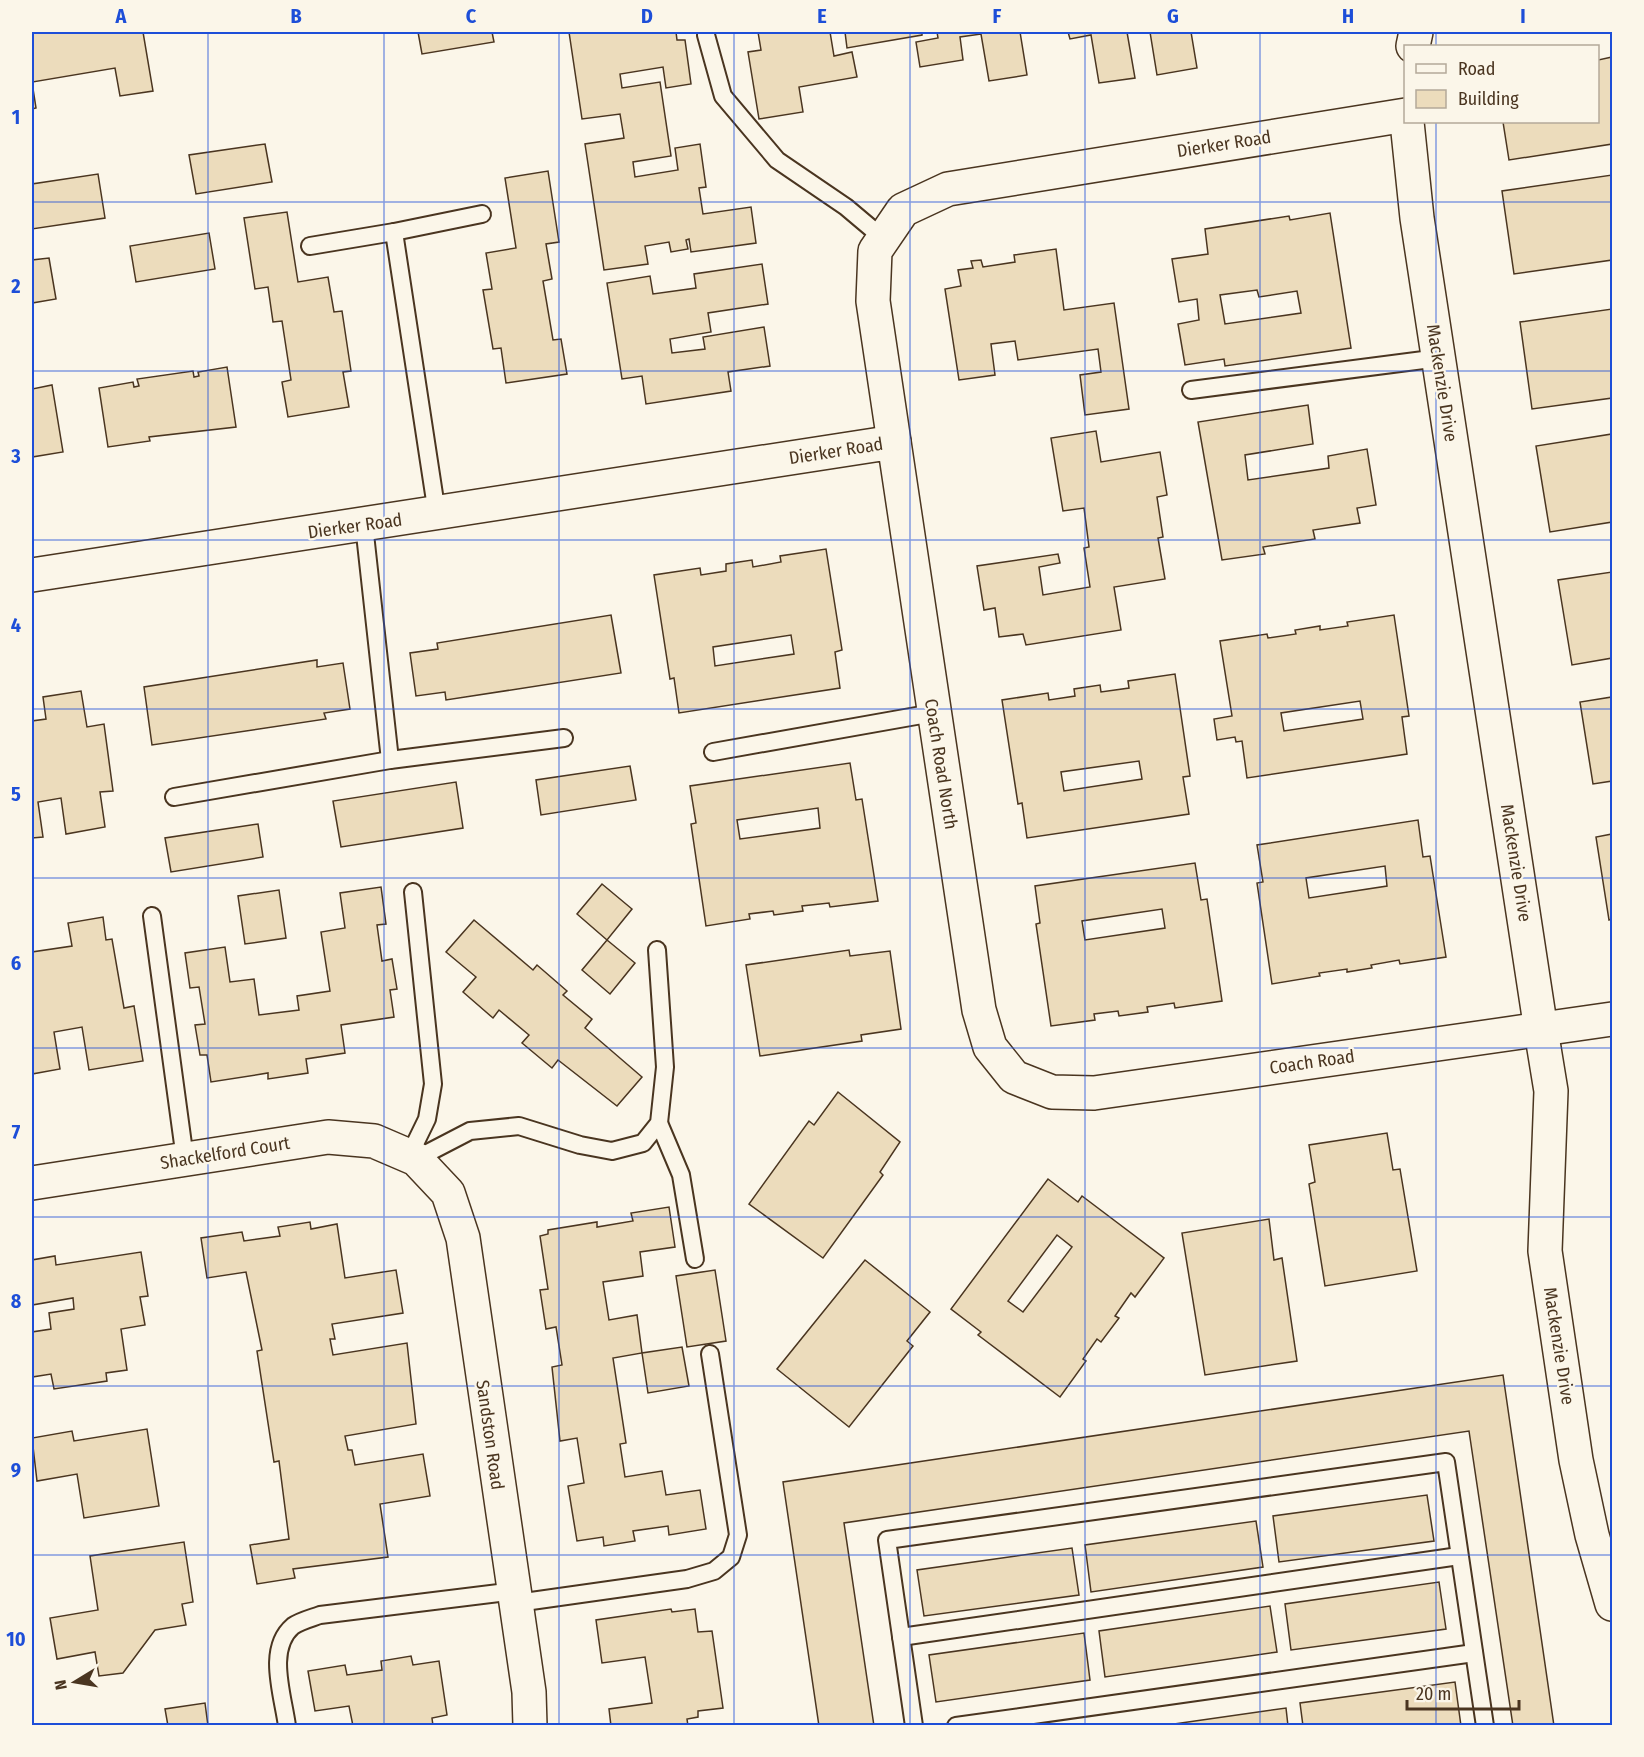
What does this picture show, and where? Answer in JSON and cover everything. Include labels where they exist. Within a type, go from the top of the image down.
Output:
[{"type":"street","name":"Dierker Road","points":[[32,574],[437,514],[894,442],[873,301],[875,251],[903,210],[948,189],[1404,115]]},
{"type":"street","name":"Mackenzie Drive","points":[[1407,123],[1417,218],[1551,1091],[1545,1251],[1576,1460],[1592,1535],[1612,1604]]},
{"type":"street","name":"Coach Road North","points":[[894,442],[979,1010],[990,1047],[1014,1077]]},
{"type":"street","name":"Coach Road","points":[[1014,1077],[1052,1092],[1094,1093],[1612,1019]]},
{"type":"street","name":"Shackelford Court","points":[[32,1184],[328,1137],[374,1141],[412,1158]]},
{"type":"street","name":"Sandston Road","points":[[412,1158],[448,1193],[463,1238],[501,1510],[516,1597],[529,1692],[530,1725]]},
{"type":"lane","points":[[706,34],[723,96],[777,160],[846,207],[884,239]]},
{"type":"lane","points":[[310,246],[482,214]]},
{"type":"lane","points":[[394,232],[437,514]]},
{"type":"lane","points":[[1191,390],[1439,358]]},
{"type":"lane","points":[[364,525],[390,760]]},
{"type":"lane","points":[[713,753],[933,713]]},
{"type":"lane","points":[[174,797],[390,760],[564,738]]},
{"type":"lane","points":[[412,1158],[427,1119],[433,1083],[413,892]]},
{"type":"lane","points":[[152,916],[185,1159]]},
{"type":"lane","points":[[412,1158],[470,1131],[519,1126],[580,1145],[612,1151],[643,1143],[658,1123],[665,1067],[657,950]]},
{"type":"lane","points":[[658,1123],[681,1175],[695,1259]]},
{"type":"lane","points":[[288,1725],[278,1664],[280,1642],[294,1625],[320,1615],[687,1579],[714,1571],[731,1557],[738,1535],[710,1354]]},
{"type":"lane","points":[[914,1725],[887,1540],[1446,1462],[1485,1725]]},
{"type":"lane","points":[[901,1637],[1460,1556]]},
{"type":"lane","points":[[956,1725],[1474,1653]]},
{"type":"building","points":[[32,32],[143,32],[153,91],[120,96],[115,68],[32,82]]},
{"type":"building","points":[[418,32],[492,32],[494,42],[422,54]]},
{"type":"building","points":[[569,32],[676,32],[677,40],[685,40],[691,84],[666,88],[663,67],[620,74],[622,88],[660,82],[671,156],[633,162],[635,177],[678,170],[675,148],[700,144],[706,187],[699,188],[703,214],[751,207],[756,243],[691,252],[689,239],[686,240],[688,249],[671,252],[669,242],[645,246],[648,264],[604,270],[585,144],[624,138],[620,114],[582,119]]},
{"type":"building","points":[[758,32],[830,32],[834,56],[852,52],[857,77],[799,87],[803,112],[759,119],[748,52],[761,50]]},
{"type":"building","points":[[845,32],[922,32],[922,35],[847,48]]},
{"type":"building","points":[[937,32],[1020,32],[1027,75],[989,81],[981,34],[960,37],[963,60],[920,67],[916,42],[938,38]]},
{"type":"building","points":[[1068,32],[1127,32],[1135,78],[1099,83],[1091,35],[1070,39]]},
{"type":"building","points":[[1150,32],[1191,32],[1197,68],[1157,75]]},
{"type":"building","points":[[1612,57],[1612,144],[1509,160],[1503,123],[1599,123],[1599,60]]},
{"type":"building","points":[[32,82],[36,108],[32,109]]},
{"type":"building","points":[[265,144],[272,182],[196,194],[189,155]]},
{"type":"building","points":[[548,171],[559,242],[546,244],[552,279],[543,281],[553,340],[561,339],[567,374],[506,383],[501,348],[493,349],[483,290],[492,289],[486,253],[516,248],[505,178]]},
{"type":"building","points":[[98,174],[105,218],[32,229],[32,184]]},
{"type":"building","points":[[1612,175],[1612,260],[1514,274],[1502,191]]},
{"type":"building","points":[[287,212],[298,282],[328,277],[334,312],[342,311],[351,371],[343,372],[349,407],[288,417],[282,382],[291,380],[282,321],[273,322],[268,287],[255,289],[244,218]]},
{"type":"building","points":[[1330,213],[1351,348],[1225,366],[1224,359],[1185,365],[1178,324],[1199,320],[1197,299],[1179,302],[1172,259],[1208,254],[1205,229],[1289,216],[1290,220]],"holes":[[[1257,290],[1259,297],[1297,291],[1301,313],[1225,324],[1220,295]]]},
{"type":"building","points":[[209,233],[215,269],[136,282],[130,246]]},
{"type":"building","points":[[1056,249],[1064,310],[1114,303],[1129,409],[1085,415],[1080,375],[1101,372],[1098,349],[1018,360],[1015,341],[991,344],[995,375],[959,380],[945,289],[961,286],[958,270],[973,268],[971,261],[981,260],[983,267],[1015,262],[1014,255]]},
{"type":"building","points":[[49,258],[56,299],[32,303],[32,260]]},
{"type":"building","points":[[762,264],[768,304],[708,313],[711,332],[670,339],[672,353],[705,349],[703,337],[764,327],[770,366],[728,372],[731,391],[646,404],[642,376],[622,379],[607,283],[650,276],[653,294],[696,288],[694,274]]},
{"type":"building","points":[[1612,309],[1612,398],[1532,409],[1520,322]]},
{"type":"building","points":[[227,367],[236,427],[149,437],[150,441],[108,447],[99,388],[133,382],[134,387],[139,386],[137,379],[193,371],[194,377],[199,376],[198,372]]},
{"type":"building","points":[[52,385],[63,452],[32,457],[32,389]]},
{"type":"building","points":[[1308,405],[1313,444],[1245,455],[1248,480],[1329,468],[1328,456],[1367,449],[1376,505],[1357,508],[1360,523],[1313,530],[1315,539],[1263,547],[1265,554],[1222,560],[1198,422]]},
{"type":"building","points":[[1096,431],[1101,462],[1160,452],[1167,495],[1157,497],[1163,537],[1158,538],[1165,579],[1114,587],[1121,630],[1026,645],[1023,634],[999,637],[995,608],[984,610],[977,566],[1058,554],[1060,563],[1039,567],[1043,595],[1090,587],[1084,548],[1089,547],[1084,508],[1063,511],[1051,438]]},
{"type":"building","points":[[1612,434],[1612,522],[1550,532],[1536,446]]},
{"type":"building","points":[[826,549],[842,650],[835,652],[840,688],[679,713],[674,678],[670,679],[654,575],[700,568],[701,575],[726,571],[726,564],[752,560],[753,567],[781,562],[780,556]],"holes":[[[791,635],[794,654],[715,666],[713,647]]]},
{"type":"building","points":[[1612,572],[1612,658],[1572,665],[1558,580]]},
{"type":"building","points":[[611,615],[621,673],[446,700],[445,692],[416,696],[410,653],[438,649],[437,643]]},
{"type":"building","points":[[1394,615],[1409,716],[1402,717],[1407,754],[1247,778],[1242,741],[1236,742],[1235,737],[1217,740],[1214,719],[1232,716],[1220,641],[1267,634],[1268,638],[1296,634],[1295,630],[1320,626],[1320,630],[1348,626],[1347,622]],"holes":[[[1360,701],[1363,719],[1284,731],[1281,713]]]},
{"type":"building","points":[[317,660],[317,667],[343,663],[350,709],[324,713],[326,719],[152,745],[144,687]]},
{"type":"building","points":[[1175,674],[1190,776],[1183,777],[1189,814],[1027,838],[1022,803],[1018,804],[1002,700],[1048,693],[1049,700],[1075,696],[1074,689],[1100,685],[1101,692],[1129,688],[1128,681]],"holes":[[[1139,761],[1142,779],[1064,791],[1061,772]]]},
{"type":"building","points":[[81,691],[87,727],[104,724],[113,791],[100,792],[105,827],[66,834],[61,798],[38,802],[43,837],[32,838],[32,721],[46,719],[43,697]]},
{"type":"building","points":[[1612,697],[1612,781],[1593,784],[1580,702]]},
{"type":"building","points":[[850,763],[856,800],[862,799],[878,901],[830,907],[829,903],[802,906],[803,911],[774,915],[773,911],[749,914],[750,919],[706,926],[691,824],[696,823],[690,786]],"holes":[[[818,808],[820,828],[740,839],[737,820]]]},
{"type":"building","points":[[630,766],[636,800],[541,815],[536,780]]},
{"type":"building","points":[[456,782],[463,828],[341,847],[333,801]]},
{"type":"building","points":[[1418,820],[1423,857],[1430,856],[1446,957],[1400,964],[1399,960],[1371,965],[1372,968],[1319,973],[1320,976],[1272,984],[1257,883],[1263,882],[1257,845]],"holes":[[[1385,866],[1387,886],[1309,898],[1306,878]]]},
{"type":"building","points":[[258,824],[263,857],[171,872],[165,838]]},
{"type":"building","points":[[1612,834],[1612,919],[1609,920],[1596,837]]},
{"type":"building","points":[[1195,863],[1201,900],[1207,899],[1222,1001],[1175,1008],[1174,1003],[1147,1007],[1148,1012],[1119,1016],[1118,1011],[1094,1014],[1095,1020],[1051,1026],[1036,924],[1040,923],[1035,886]],"holes":[[[1162,909],[1165,928],[1085,940],[1082,921]]]},
{"type":"building","points":[[602,884],[632,909],[607,940],[577,914]]},
{"type":"building","points":[[381,887],[386,924],[377,925],[382,961],[392,959],[397,989],[390,990],[394,1017],[341,1025],[345,1053],[306,1059],[308,1073],[268,1079],[268,1073],[211,1082],[207,1055],[200,1055],[195,1025],[205,1024],[199,987],[190,988],[185,953],[225,947],[230,982],[254,979],[259,1015],[299,1010],[297,996],[330,991],[321,932],[345,928],[340,893]]},
{"type":"building","points":[[279,890],[286,938],[245,944],[238,896]]},
{"type":"building","points":[[103,917],[106,940],[112,939],[124,1008],[134,1006],[143,1061],[89,1070],[82,1027],[54,1032],[60,1069],[32,1074],[32,952],[72,946],[68,923]]},
{"type":"building","points":[[474,920],[533,970],[537,965],[567,991],[563,995],[592,1019],[585,1028],[642,1077],[617,1106],[558,1060],[552,1068],[522,1043],[529,1035],[499,1010],[493,1018],[463,992],[476,977],[446,952]]},
{"type":"building","points":[[607,940],[635,963],[610,994],[582,970]]},
{"type":"building","points":[[849,950],[850,956],[890,951],[901,1029],[861,1035],[862,1041],[760,1056],[746,965]]},
{"type":"building","points":[[838,1092],[900,1142],[880,1172],[883,1175],[823,1258],[749,1204],[809,1121],[814,1125]]},
{"type":"building","points":[[1387,1133],[1393,1170],[1400,1169],[1417,1271],[1325,1286],[1309,1184],[1315,1182],[1309,1145]]},
{"type":"building","points":[[1048,1179],[1078,1202],[1082,1196],[1164,1258],[1135,1297],[1131,1293],[1115,1316],[1119,1318],[1101,1342],[1097,1339],[1083,1359],[1086,1361],[1060,1397],[978,1335],[981,1332],[951,1309]],"holes":[[[1057,1235],[1072,1247],[1023,1312],[1008,1301]]]},
{"type":"building","points":[[669,1207],[675,1247],[640,1252],[643,1276],[603,1282],[609,1320],[637,1315],[642,1353],[613,1358],[626,1443],[620,1444],[625,1477],[662,1471],[666,1495],[700,1490],[706,1529],[669,1535],[668,1526],[633,1531],[635,1541],[604,1546],[603,1537],[577,1541],[568,1486],[584,1483],[577,1438],[560,1441],[552,1367],[562,1365],[556,1327],[546,1329],[540,1290],[548,1289],[540,1236],[548,1234],[548,1230],[597,1222],[597,1227],[633,1221],[631,1213]]},
{"type":"building","points":[[1269,1219],[1274,1260],[1282,1258],[1297,1361],[1205,1375],[1182,1233]]},
{"type":"building","points":[[310,1222],[311,1229],[337,1224],[345,1278],[396,1270],[403,1313],[332,1324],[335,1339],[330,1339],[333,1355],[407,1343],[416,1424],[345,1436],[348,1450],[352,1450],[355,1465],[423,1454],[430,1496],[380,1504],[388,1557],[293,1569],[295,1578],[257,1584],[250,1545],[289,1539],[279,1461],[274,1462],[257,1351],[262,1350],[246,1272],[207,1278],[201,1238],[242,1232],[244,1241],[280,1236],[278,1227]]},
{"type":"building","points":[[141,1252],[148,1296],[140,1297],[145,1325],[121,1329],[127,1370],[106,1373],[107,1381],[54,1389],[51,1374],[32,1377],[32,1332],[51,1329],[49,1313],[74,1309],[73,1298],[32,1305],[32,1260],[55,1256],[56,1265]]},
{"type":"building","points":[[865,1260],[930,1312],[907,1341],[913,1346],[849,1427],[777,1369]]},
{"type":"building","points":[[715,1270],[726,1341],[687,1347],[676,1276]]},
{"type":"building","points":[[682,1347],[689,1386],[648,1393],[642,1353]]},
{"type":"building","points":[[1503,1375],[1554,1726],[1513,1726],[1469,1431],[844,1523],[874,1726],[819,1726],[783,1482]]},
{"type":"building","points":[[147,1429],[159,1506],[84,1518],[77,1474],[37,1481],[32,1438],[72,1431],[74,1441]]},
{"type":"building","points":[[1427,1495],[1434,1541],[1279,1562],[1273,1516]]},
{"type":"building","points":[[1256,1521],[1263,1567],[1091,1592],[1085,1545]]},
{"type":"building","points":[[184,1542],[193,1602],[182,1604],[186,1625],[155,1630],[123,1673],[99,1676],[95,1652],[57,1659],[50,1618],[98,1610],[90,1556]]},
{"type":"building","points":[[1072,1548],[1079,1595],[924,1616],[917,1570]]},
{"type":"building","points":[[1439,1582],[1446,1629],[1291,1650],[1285,1604]]},
{"type":"building","points":[[1270,1606],[1277,1652],[1105,1677],[1099,1631]]},
{"type":"building","points":[[671,1609],[672,1612],[695,1609],[698,1632],[712,1631],[723,1708],[698,1711],[698,1717],[687,1719],[688,1726],[611,1726],[609,1709],[652,1703],[645,1657],[602,1663],[596,1620]]},
{"type":"building","points":[[1084,1633],[1090,1680],[936,1702],[929,1655]]},
{"type":"building","points":[[411,1656],[413,1665],[439,1661],[447,1715],[432,1718],[433,1726],[353,1726],[349,1706],[315,1711],[308,1671],[345,1665],[347,1675],[382,1670],[381,1661]]},
{"type":"building","points":[[1455,1682],[1461,1726],[1303,1726],[1300,1703]]},
{"type":"building","points":[[205,1703],[208,1726],[168,1726],[165,1709]]},
{"type":"building","points":[[1286,1708],[1288,1726],[1160,1726]]}]
